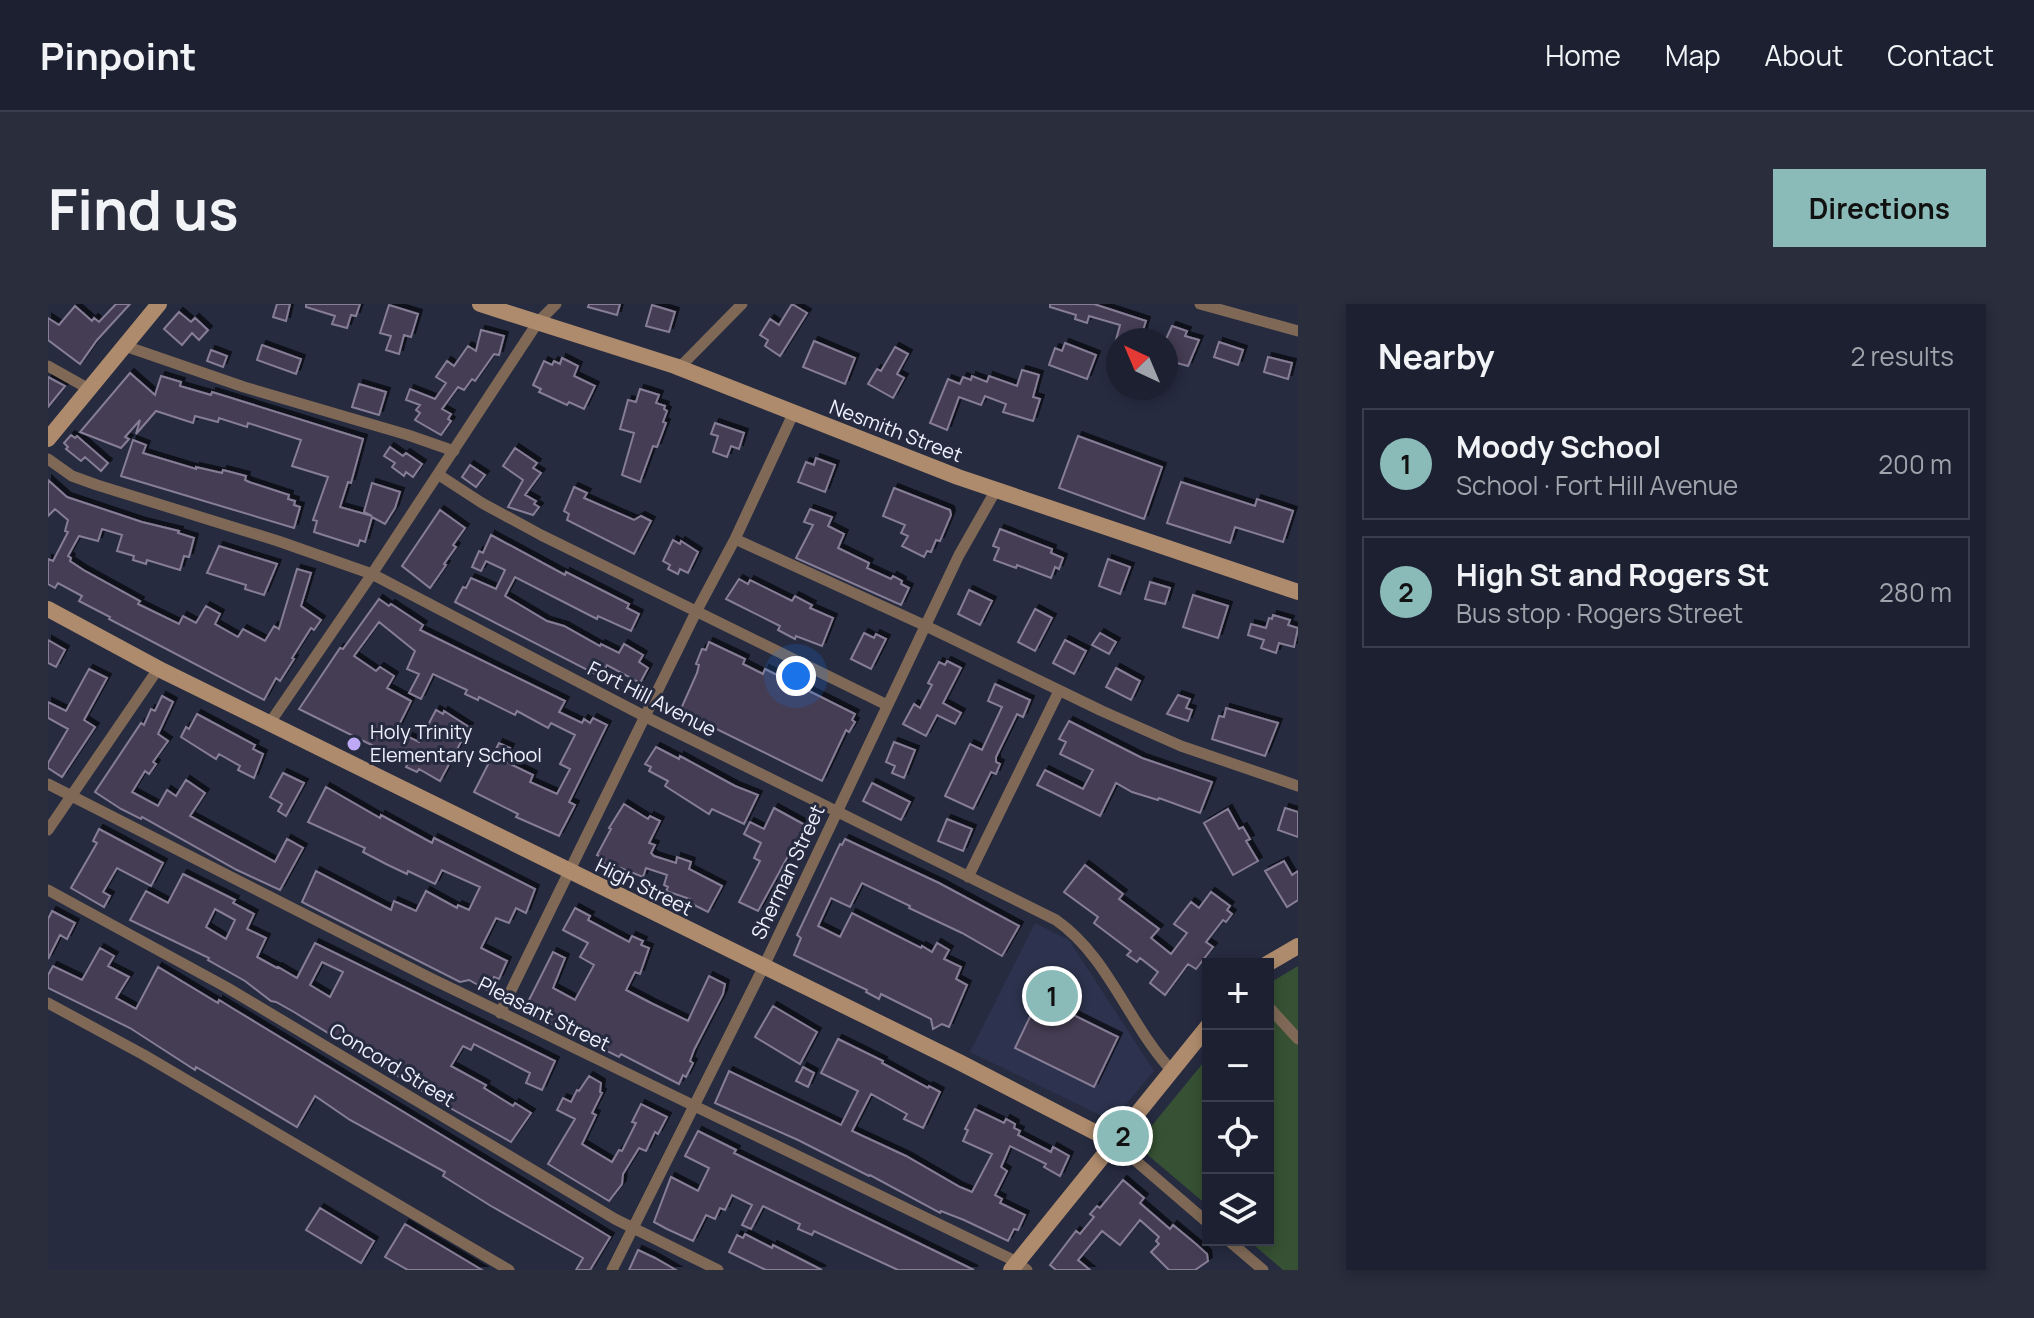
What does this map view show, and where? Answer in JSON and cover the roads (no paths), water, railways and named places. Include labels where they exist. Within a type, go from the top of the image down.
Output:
[{"type":"street","points":[[48,439],[159,304]]},
{"type":"street","name":"Nesmith Street","points":[[480,304],[679,368],[996,490],[1298,592]]},
{"type":"street","points":[[269,724],[439,475],[538,322],[556,304]]},
{"type":"street","points":[[679,368],[742,304]]},
{"type":"street","points":[[1200,304],[1298,331]]},
{"type":"street","points":[[125,346],[244,387],[454,451]]},
{"type":"street","points":[[48,366],[89,389]]},
{"type":"street","points":[[500,1013],[696,612],[735,539],[794,412]]},
{"type":"street","name":"Fort Hill Avenue","points":[[48,459],[72,476],[97,485],[278,541],[372,574],[646,717],[1056,920],[1072,931],[1095,959],[1155,1053],[1172,1071]]},
{"type":"street","points":[[439,475],[495,510],[887,705]]},
{"type":"street","name":"Sherman Street","points":[[612,1270],[763,968],[959,555],[996,490]]},
{"type":"street","points":[[735,539],[1181,746],[1298,786]]},
{"type":"street","name":"High Street","points":[[48,609],[158,669],[959,1062],[1114,1142],[1202,1218]]},
{"type":"street","points":[[48,830],[158,669]]},
{"type":"street","points":[[968,877],[1059,691]]},
{"type":"street","name":"Pleasant Street","points":[[48,784],[500,1013],[1018,1267]]},
{"type":"street","name":"Concord Street","points":[[48,890],[226,987],[633,1228],[718,1270]]},
{"type":"street","points":[[1274,960],[1298,946]]},
{"type":"street","points":[[48,1003],[144,1055],[509,1270]]},
{"type":"street","points":[[1274,1013],[1298,1039]]},
{"type":"street","points":[[1018,1267],[1205,1030]]},
{"type":"street","points":[[1235,1246],[1263,1270]]},
{"type":"place","name":"Holy Trinity Elementary School","points":[[354,744]]},
{"type":"place","name":"Moody School","points":[[1052,996]]},
{"type":"place","name":"High St and Rogers St","points":[[1123,1136]]}]
